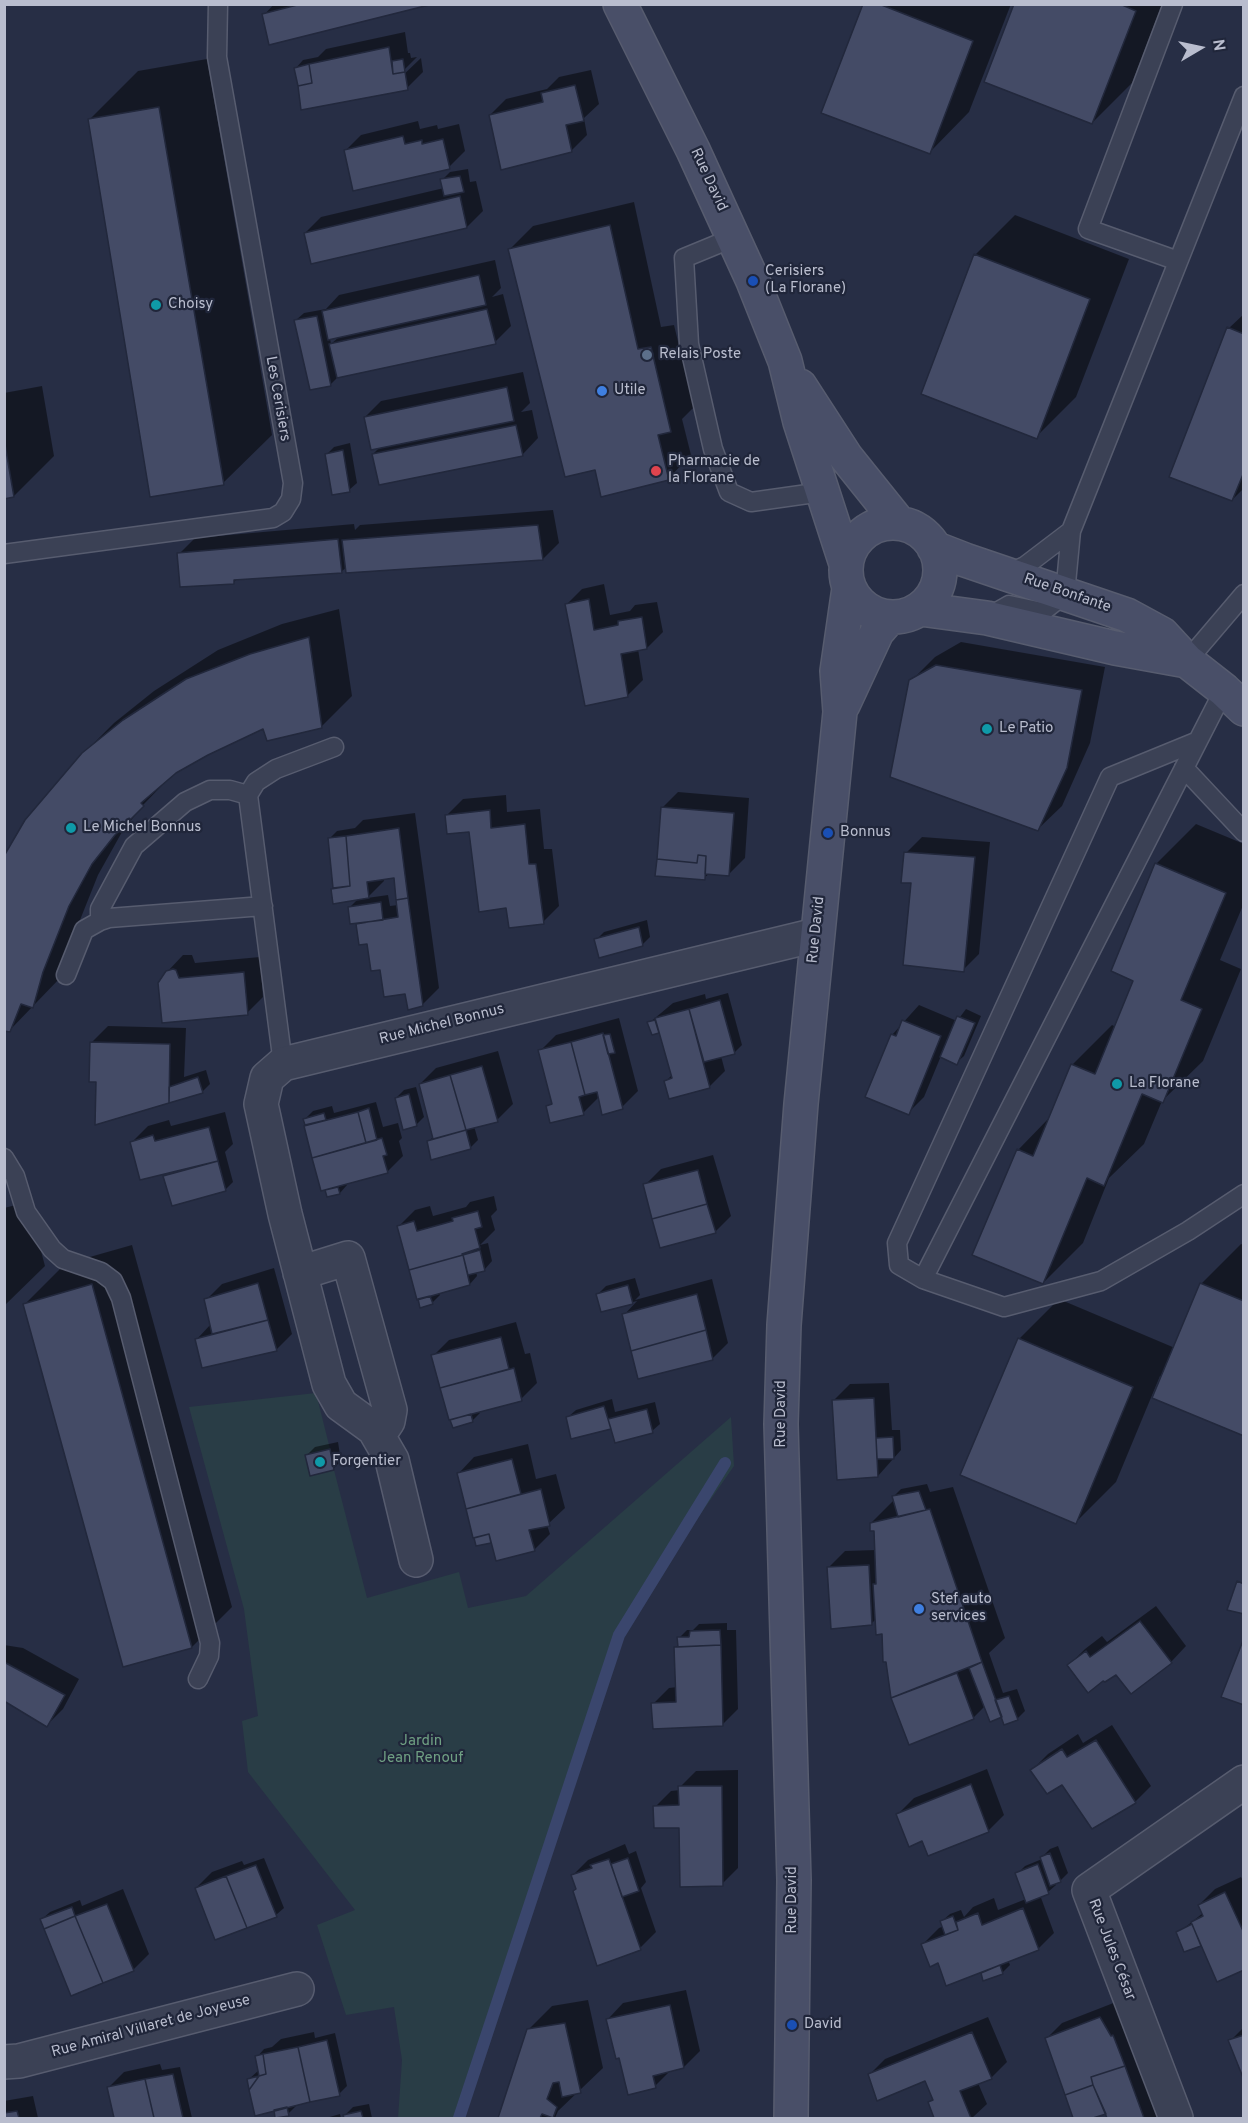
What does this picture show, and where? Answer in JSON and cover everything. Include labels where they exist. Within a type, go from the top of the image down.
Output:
[{"type":"main road","name":"Rue David","points":[[620,4],[735,237],[785,361],[800,422],[847,576],[837,671],[840,712],[816,935],[784,1325],[781,1424],[794,1880],[791,2118]]},
{"type":"main road","name":"Rue David","points":[[785,361],[846,457],[899,523]]},
{"type":"main road","points":[[885,523],[899,523],[913,527],[925,536],[934,548],[939,561],[939,574],[937,588],[930,599],[905,613],[876,615],[855,599],[847,576],[850,549],[870,528],[885,523]]},
{"type":"main road","name":"Rue Bonfante","points":[[934,548],[1135,620],[1162,634],[1187,660],[1234,699]]},
{"type":"main road","name":"Rue David","points":[[840,712],[877,632],[905,613]]},
{"type":"main road","name":"Rue Bonfante","points":[[905,613],[987,618],[1115,648],[1187,660]]},
{"type":"street","name":"Rue Michel Bonnus","points":[[283,1064],[816,935]]},
{"type":"street","points":[[283,1064],[267,1078],[261,1104],[285,1214],[329,1384],[341,1405],[374,1429],[392,1460],[416,1560]]},
{"type":"street","points":[[300,1273],[348,1258],[390,1410],[388,1421],[378,1436]]},
{"type":"street","name":"Rue Jules César","points":[[1176,2118],[1089,1890],[1244,1782]]},
{"type":"street","name":"Rue Amiral Villaret de Joyeuse","points":[[4,2062],[19,2061],[297,1989]]},
{"type":"lane","name":"Les Cerisiers","points":[[4,554],[273,518],[283,512],[291,499],[292,483],[217,57],[218,4]]},
{"type":"lane","points":[[1173,4],[1088,229],[1178,261]]},
{"type":"lane","points":[[987,618],[1009,605],[1042,612],[1065,594],[1071,531],[1244,96]]},
{"type":"lane","points":[[735,237],[684,258],[689,344],[713,449],[729,492],[751,502],[822,492]]},
{"type":"lane","points":[[1008,574],[1025,566],[1071,531]]},
{"type":"lane","points":[[1187,660],[1244,594]]},
{"type":"lane","points":[[922,1279],[1197,741],[1234,699]]},
{"type":"lane","points":[[1197,741],[1110,777],[897,1243],[899,1265],[922,1279],[1005,1307],[1101,1281],[1188,1231],[1244,1194]]},
{"type":"lane","points":[[283,1064],[249,795],[256,782],[276,769],[334,747]]},
{"type":"lane","points":[[1184,768],[1244,832]]},
{"type":"lane","points":[[100,921],[100,909],[134,846],[185,802],[210,790],[230,790],[249,795]]},
{"type":"lane","points":[[66,975],[84,930],[100,921],[109,918],[262,906]]},
{"type":"lane","points":[[4,1158],[15,1176],[26,1212],[52,1249],[63,1259],[101,1272],[113,1281],[121,1298],[210,1643],[209,1656],[198,1679]]},
{"type":"green space","name":"Jardin Jean Renouf","points":[[316,1393],[330,1449],[306,1455],[310,1475],[334,1470],[367,1598],[459,1572],[468,1608],[526,1596],[731,1417],[734,1466],[614,1638],[463,2118],[398,2118],[402,2060],[394,2007],[346,2015],[317,1925],[355,1910],[248,1772],[242,1721],[258,1716],[244,1609],[189,1407]]},
{"type":"building","points":[[301,4],[433,4],[269,45],[262,14]]},
{"type":"building","points":[[863,4],[879,4],[973,41],[930,154],[821,113]]},
{"type":"building","points":[[1014,4],[1120,4],[1136,11],[1092,124],[984,82]]},
{"type":"building","points":[[389,47],[393,74],[405,72],[408,90],[301,110],[298,86],[312,83],[309,64]]},
{"type":"building","points":[[403,59],[405,72],[393,74],[392,61]]},
{"type":"building","points":[[309,64],[312,83],[298,86],[294,68]]},
{"type":"building","points":[[575,85],[584,121],[566,125],[572,152],[501,170],[489,115],[543,102],[541,93]]},
{"type":"building","name":"Choisy","points":[[159,107],[224,485],[150,497],[88,119]]},
{"type":"building","points":[[403,136],[405,144],[422,140],[422,144],[443,139],[450,169],[353,191],[344,150]]},
{"type":"building","points":[[460,176],[464,192],[444,196],[440,179]]},
{"type":"building","points":[[460,196],[467,228],[311,264],[304,233]]},
{"type":"building","name":"Utile","points":[[610,225],[638,349],[651,347],[671,432],[658,435],[669,480],[601,497],[595,470],[565,477],[508,249]]},
{"type":"building","points":[[974,254],[1090,299],[1037,439],[921,394]]},
{"type":"building","points":[[479,275],[486,305],[328,340],[322,311]]},
{"type":"building","points":[[487,309],[496,344],[337,378],[329,344]]},
{"type":"building","points":[[317,316],[331,386],[310,390],[294,320]]},
{"type":"building","points":[[1227,327],[1244,334],[1244,472],[1232,501],[1169,477]]},
{"type":"building","points":[[507,387],[514,421],[371,450],[364,417]]},
{"type":"building","points":[[516,425],[523,456],[379,485],[372,454]]},
{"type":"building","points":[[4,439],[14,497],[4,499]]},
{"type":"building","points":[[343,450],[350,492],[332,495],[325,454]]},
{"type":"building","points":[[538,525],[543,560],[346,573],[342,540]]},
{"type":"building","points":[[338,539],[342,573],[234,580],[234,584],[180,587],[177,553]]},
{"type":"building","points":[[589,599],[594,630],[618,625],[618,621],[642,617],[647,649],[621,654],[628,697],[585,706],[565,604]]},
{"type":"building","name":"Le Michel Bonnus","points":[[309,637],[322,728],[267,741],[263,729],[176,773],[141,803],[144,806],[115,835],[92,864],[69,906],[43,972],[33,1008],[21,1004],[10,1032],[4,1031],[4,856],[25,820],[82,753],[123,720],[186,679],[250,654]]},
{"type":"building","name":"Le Patio","points":[[936,665],[1082,690],[1067,768],[1038,831],[890,777],[909,680]]},
{"type":"building","points":[[661,807],[734,813],[729,876],[705,874],[706,856],[698,855],[697,863],[657,859]]},
{"type":"building","points":[[490,810],[491,828],[525,824],[529,864],[536,864],[544,924],[509,928],[506,908],[479,912],[469,832],[447,834],[445,815]]},
{"type":"building","points":[[399,828],[408,898],[396,900],[394,878],[367,882],[369,898],[333,904],[331,889],[350,886],[346,836]]},
{"type":"building","points":[[346,836],[350,886],[333,888],[328,838]]},
{"type":"building","points":[[904,852],[975,857],[964,972],[903,965],[911,883],[901,883]]},
{"type":"building","points":[[698,855],[706,856],[705,880],[655,876],[657,859],[697,863]]},
{"type":"building","name":"La Florane","points":[[1155,863],[1226,893],[1181,1000],[1202,1009],[1163,1103],[1142,1094],[1104,1186],[1087,1178],[1043,1284],[972,1255],[1017,1149],[1033,1156],[1071,1064],[1095,1074],[1133,981],[1111,971]]},
{"type":"building","points":[[408,898],[423,1006],[408,1010],[405,994],[384,997],[380,970],[371,971],[367,944],[359,945],[356,924],[398,917],[396,900]]},
{"type":"building","points":[[381,902],[383,920],[350,924],[348,907]]},
{"type":"building","points":[[639,927],[643,946],[599,958],[594,939]]},
{"type":"building","points":[[176,970],[179,978],[244,972],[248,1015],[162,1023],[158,983],[166,971]]},
{"type":"building","points":[[720,1000],[735,1054],[704,1062],[689,1009]]},
{"type":"building","points":[[689,1009],[710,1088],[669,1099],[664,1081],[672,1078],[655,1018]]},
{"type":"building","points":[[957,1016],[975,1023],[957,1065],[940,1057]]},
{"type":"building","points":[[655,1020],[659,1033],[652,1035],[647,1022]]},
{"type":"building","points":[[902,1020],[941,1036],[909,1115],[865,1097],[891,1034],[896,1036]]},
{"type":"building","points":[[603,1033],[623,1109],[602,1115],[597,1092],[585,1095],[571,1042]]},
{"type":"building","points":[[610,1034],[615,1053],[608,1054],[603,1035]]},
{"type":"building","points":[[90,1042],[170,1044],[169,1103],[95,1125],[96,1082],[89,1082]]},
{"type":"building","points":[[571,1042],[585,1095],[579,1097],[584,1115],[550,1123],[546,1106],[552,1104],[538,1050]]},
{"type":"building","points":[[482,1066],[498,1122],[466,1130],[450,1075]]},
{"type":"building","points":[[450,1075],[466,1130],[433,1139],[419,1084]]},
{"type":"building","points":[[198,1077],[203,1093],[169,1103],[169,1087]]},
{"type":"building","points":[[409,1094],[417,1126],[403,1130],[395,1098]]},
{"type":"building","points":[[369,1108],[377,1140],[366,1143],[358,1112]]},
{"type":"building","points":[[358,1112],[366,1143],[312,1158],[304,1126]]},
{"type":"building","points":[[324,1113],[326,1120],[305,1125],[303,1119]]},
{"type":"building","points":[[209,1127],[218,1161],[140,1180],[130,1142],[153,1135],[155,1141]]},
{"type":"building","points":[[466,1130],[471,1149],[431,1160],[427,1141]]},
{"type":"building","points":[[382,1138],[387,1155],[383,1156],[388,1173],[321,1191],[312,1158]]},
{"type":"building","points":[[218,1161],[226,1191],[172,1206],[163,1176]]},
{"type":"building","points":[[698,1170],[707,1204],[652,1219],[643,1184]]},
{"type":"building","points":[[338,1187],[340,1194],[327,1197],[325,1190]]},
{"type":"building","points":[[707,1204],[716,1233],[660,1248],[652,1219]]},
{"type":"building","points":[[478,1211],[482,1227],[475,1229],[480,1248],[409,1270],[397,1226],[414,1221],[417,1231]]},
{"type":"building","points":[[480,1250],[485,1271],[468,1275],[463,1255]]},
{"type":"building","points":[[463,1255],[470,1285],[417,1300],[409,1270]]},
{"type":"building","points":[[258,1283],[268,1320],[212,1334],[204,1299]]},
{"type":"building","points":[[1200,1283],[1244,1301],[1244,1436],[1152,1398]]},
{"type":"building","points":[[92,1284],[192,1648],[123,1667],[23,1304]]},
{"type":"building","points":[[628,1285],[633,1304],[601,1312],[596,1294]]},
{"type":"building","points":[[697,1294],[706,1330],[631,1351],[622,1314]]},
{"type":"building","points":[[430,1296],[433,1304],[420,1308],[418,1299]]},
{"type":"building","points":[[268,1320],[277,1351],[202,1368],[195,1339]]},
{"type":"building","points":[[706,1330],[713,1360],[638,1379],[631,1351]]},
{"type":"building","points":[[501,1337],[509,1369],[440,1388],[431,1355]]},
{"type":"building","points":[[1018,1338],[1133,1387],[1076,1524],[960,1475]]},
{"type":"building","points":[[514,1368],[522,1401],[449,1420],[440,1388]]},
{"type":"building","points":[[874,1398],[878,1477],[837,1480],[832,1400]]},
{"type":"building","points":[[604,1406],[611,1429],[571,1439],[566,1417]]},
{"type":"building","points":[[647,1409],[653,1433],[615,1443],[608,1419]]},
{"type":"building","points":[[471,1414],[473,1422],[453,1428],[450,1420]]},
{"type":"building","points":[[893,1437],[894,1459],[877,1459],[876,1438]]},
{"type":"building","name":"Forgentier","points":[[330,1449],[334,1470],[310,1476],[305,1455]]},
{"type":"building","points":[[512,1459],[521,1494],[466,1509],[457,1473]]},
{"type":"building","points":[[541,1489],[550,1526],[529,1530],[535,1551],[496,1561],[489,1534],[473,1538],[466,1509]]},
{"type":"building","points":[[919,1491],[926,1510],[898,1517],[892,1496]]},
{"type":"building","name":"Stef auto services","points":[[930,1509],[982,1662],[891,1698],[886,1662],[883,1662],[882,1634],[876,1635],[873,1584],[876,1584],[874,1531],[870,1531],[870,1523]]},
{"type":"building","points":[[489,1534],[491,1543],[476,1546],[474,1538]]},
{"type":"building","points":[[869,1565],[872,1625],[831,1629],[827,1567]]},
{"type":"building","points":[[1237,1581],[1244,1584],[1244,1614],[1227,1610]]},
{"type":"building","points":[[1140,1621],[1172,1663],[1131,1694],[1116,1675],[1103,1681],[1088,1693],[1067,1665],[1086,1651],[1090,1657]]},
{"type":"building","points":[[720,1630],[721,1645],[678,1647],[677,1637],[689,1637],[690,1631]]},
{"type":"building","points":[[1244,1638],[1244,1705],[1221,1697]]},
{"type":"building","points":[[721,1645],[723,1726],[653,1729],[651,1703],[676,1702],[674,1647]]},
{"type":"building","points":[[4,1662],[65,1695],[47,1727],[4,1701]]},
{"type":"building","points":[[982,1662],[1002,1717],[990,1722],[969,1668]]},
{"type":"building","points":[[957,1673],[974,1719],[909,1745],[891,1698]]},
{"type":"building","points":[[1009,1696],[1018,1720],[1004,1725],[995,1700]]},
{"type":"building","points":[[1096,1740],[1136,1803],[1092,1829],[1062,1785],[1047,1794],[1030,1770],[1062,1749],[1067,1757]]},
{"type":"building","points":[[971,1784],[989,1832],[928,1856],[922,1841],[909,1847],[896,1814]]},
{"type":"building","points":[[678,1786],[722,1786],[723,1886],[680,1887],[679,1828],[654,1828],[653,1806],[679,1805]]},
{"type":"building","points":[[1050,1853],[1061,1882],[1050,1886],[1040,1857]]},
{"type":"building","points":[[628,1858],[639,1891],[622,1897],[611,1864]]},
{"type":"building","points":[[609,1859],[641,1950],[597,1966],[573,1891],[576,1889],[571,1875],[592,1868],[590,1865]]},
{"type":"building","points":[[1038,1864],[1049,1894],[1026,1903],[1015,1873]]},
{"type":"building","points":[[256,1865],[277,1917],[247,1928],[226,1876]]},
{"type":"building","points":[[226,1876],[247,1928],[215,1940],[195,1888]]},
{"type":"building","points":[[1225,1892],[1244,1933],[1244,1970],[1217,1982],[1191,1922],[1203,1916],[1198,1905]]},
{"type":"building","points":[[107,1904],[134,1971],[103,1983],[75,1916]]},
{"type":"building","points":[[72,1907],[75,1916],[44,1929],[40,1919]]},
{"type":"building","points":[[1023,1908],[1039,1950],[946,1986],[938,1963],[930,1967],[921,1944],[958,1930],[956,1922],[978,1913],[982,1925]]},
{"type":"building","points":[[75,1916],[103,1983],[71,1996],[44,1929]]},
{"type":"building","points":[[953,1916],[958,1930],[945,1935],[940,1921]]},
{"type":"building","points":[[1192,1924],[1201,1946],[1184,1952],[1176,1932]]},
{"type":"building","points":[[1000,1965],[1003,1974],[983,1981],[981,1973]]},
{"type":"building","points":[[670,2005],[684,2068],[653,2076],[656,2088],[628,2095],[606,2019]]},
{"type":"building","points":[[1100,2017],[1111,2036],[1113,2035],[1125,2066],[1091,2077],[1093,2085],[1065,2095],[1045,2038]]},
{"type":"building","points":[[565,2023],[581,2093],[562,2097],[559,2082],[553,2083],[547,2099],[557,2107],[553,2118],[542,2114],[540,2118],[498,2118],[527,2029]]},
{"type":"building","points":[[972,2032],[992,2079],[960,2091],[971,2118],[934,2118],[928,2102],[933,2100],[925,2081],[877,2101],[868,2074]]},
{"type":"building","points":[[1244,2035],[1244,2080],[1228,2040]]},
{"type":"building","points":[[327,2040],[340,2096],[310,2102],[298,2047]]},
{"type":"building","points":[[298,2047],[310,2102],[255,2116],[249,2090],[259,2076],[266,2074],[263,2054]]},
{"type":"building","points":[[263,2054],[266,2074],[259,2076],[255,2056]]},
{"type":"building","points":[[1125,2066],[1144,2118],[1107,2118],[1093,2085],[1091,2077]]},
{"type":"building","points":[[173,2074],[183,2118],[154,2118],[145,2079]]},
{"type":"building","points":[[259,2076],[249,2090],[247,2079]]},
{"type":"building","points":[[145,2079],[154,2118],[114,2118],[107,2087]]},
{"type":"building","points":[[1093,2085],[1106,2114],[1093,2118],[1073,2118],[1065,2095]]},
{"type":"building","points":[[287,2107],[289,2116],[275,2118],[274,2110]]},
{"type":"building","points":[[17,2111],[19,2118],[4,2118],[4,2113]]},
{"type":"building","points":[[361,2111],[363,2118],[344,2118],[343,2115]]},
{"type":"waterway","points":[[459,2118],[619,1635],[725,1463]]},
{"type":"place","name":"Cerisiers (La Florane)","points":[[753,281]]},
{"type":"place","name":"Choisy","points":[[156,305]]},
{"type":"place","name":"Relais Poste","points":[[647,355]]},
{"type":"place","name":"Utile","points":[[602,391]]},
{"type":"place","name":"Pharmacie de la Florane","points":[[656,471]]},
{"type":"place","name":"Le Patio","points":[[987,729]]},
{"type":"place","name":"Le Michel Bonnus","points":[[71,828]]},
{"type":"place","name":"Bonnus","points":[[828,833]]},
{"type":"place","name":"La Florane","points":[[1117,1084]]},
{"type":"place","name":"Forgentier","points":[[320,1462]]},
{"type":"place","name":"Stef auto services","points":[[919,1609]]},
{"type":"place","name":"David","points":[[792,2025]]}]
